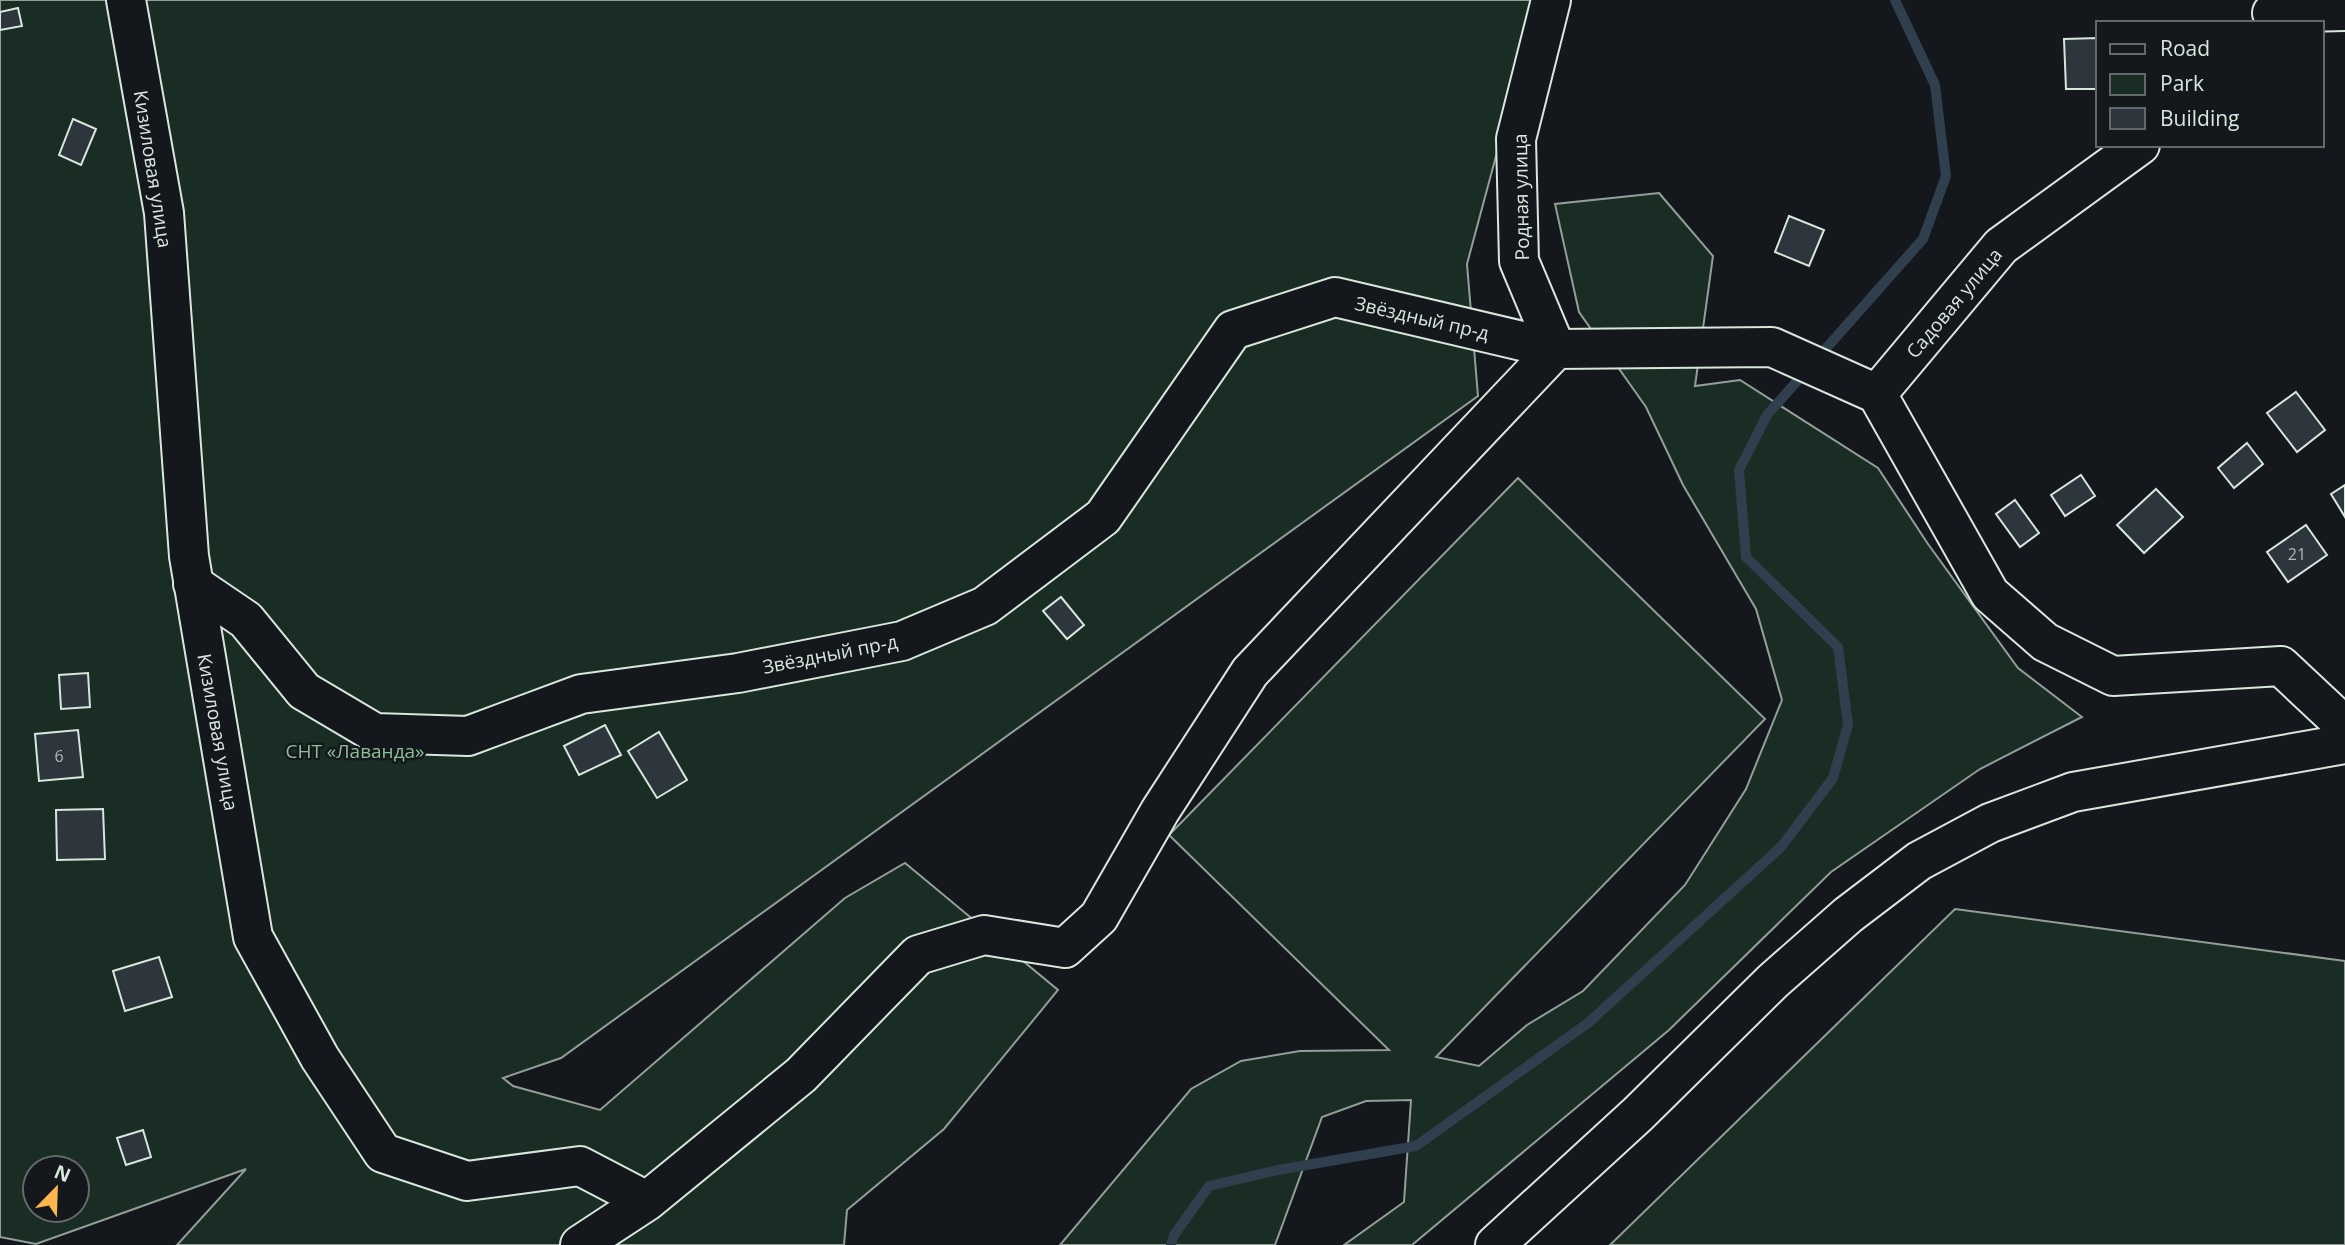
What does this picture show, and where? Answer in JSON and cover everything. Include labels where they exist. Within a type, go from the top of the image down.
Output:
[{"type":"street","name":"Кизиловая улица","points":[[126,0],[164,213],[188,556],[253,937],[320,1058],[383,1153],[467,1181],[580,1166],[647,1201]]},
{"type":"street","name":"Родная улица","points":[[1551,0],[1516,139],[1519,261],[1556,349]]},
{"type":"street","points":[[2273,12],[2345,11]]},
{"type":"street","name":"Садовая улица","points":[[1877,394],[2001,246],[2137,147]]},
{"type":"street","name":"Звёздный пр-д","points":[[193,584],[246,620],[304,691],[375,733],[468,736],[581,694],[738,673],[902,641],[985,606],[1103,517],[1233,330],[1335,297],[1556,349],[1772,347],[1877,394]]},
{"type":"street","points":[[580,1245],[647,1201],[801,1075],[918,955],[985,935],[1065,948],[1091,925],[1099,917],[1160,811],[1250,672],[1556,349]]},
{"type":"street","points":[[1877,394],[1990,594],[2045,642],[2113,676],[2281,666],[2345,726]]},
{"type":"street","points":[[1495,1245],[1638,1114],[1773,981],[1848,915],[1919,860],[1990,822],[2073,792],[2345,744]]},
{"type":"green space","name":"СНТ «Лаванда»","points":[[0,0],[1538,0],[1467,264],[1478,396],[561,1058],[503,1078],[513,1086],[600,1110],[845,898],[905,863],[1058,990],[944,1129],[847,1210],[844,1245],[177,1245],[246,1169],[36,1244],[0,1237]]},
{"type":"green space","points":[[1659,193],[1713,256],[1695,386],[1740,380],[1878,468],[1928,544],[2018,668],[2082,717],[1980,769],[1831,872],[1669,1030],[1412,1245],[1344,1245],[1404,1202],[1411,1100],[1366,1101],[1322,1117],[1275,1245],[1060,1245],[1191,1089],[1241,1061],[1300,1051],[1389,1050],[1169,835],[1518,478],[1765,719],[1436,1057],[1479,1066],[1527,1025],[1583,991],[1685,885],[1746,789],[1782,700],[1756,609],[1683,485],[1646,407],[1579,312],[1555,204]]},
{"type":"green space","points":[[1955,909],[2345,961],[2345,1245],[1610,1245]]},
{"type":"building","points":[[18,8],[22,26],[0,30],[0,12]]},
{"type":"building","points":[[2096,38],[2096,89],[2066,89],[2064,39]]},
{"type":"building","points":[[73,119],[96,129],[81,165],[59,155]]},
{"type":"building","points":[[1789,216],[1824,230],[1809,266],[1775,252]]},
{"type":"building","points":[[2296,392],[2325,430],[2297,452],[2267,413]]},
{"type":"building","points":[[2247,443],[2263,464],[2234,488],[2218,468]]},
{"type":"building","points":[[2081,475],[2095,496],[2065,516],[2051,495]]},
{"type":"building","points":[[2345,485],[2345,517],[2331,494]]},
{"type":"building","points":[[2156,489],[2183,517],[2144,553],[2117,525]]},
{"type":"building","points":[[2015,500],[2039,533],[2020,547],[1996,514]]},
{"type":"building","points":[[2306,525],[2327,555],[2288,582],[2267,552]]},
{"type":"building","points":[[1061,597],[1084,625],[1067,639],[1043,611]]},
{"type":"building","points":[[88,673],[90,707],[61,709],[59,675]]},
{"type":"building","points":[[605,725],[621,755],[579,775],[564,746]]},
{"type":"building","points":[[78,730],[83,777],[39,781],[35,734]]},
{"type":"building","points":[[659,732],[687,780],[657,798],[628,751]]},
{"type":"building","points":[[103,809],[105,859],[57,860],[56,810]]},
{"type":"building","points":[[159,957],[172,997],[125,1011],[113,971]]},
{"type":"building","points":[[143,1130],[151,1157],[126,1165],[117,1138]]},
{"type":"waterway","points":[[1171,1245],[1174,1235],[1209,1186],[1278,1170],[1416,1146],[1588,1023],[1781,847],[1833,778],[1848,725],[1838,647],[1746,557],[1739,470],[1767,415],[1923,239],[1946,176],[1935,85],[1895,0]]}]
